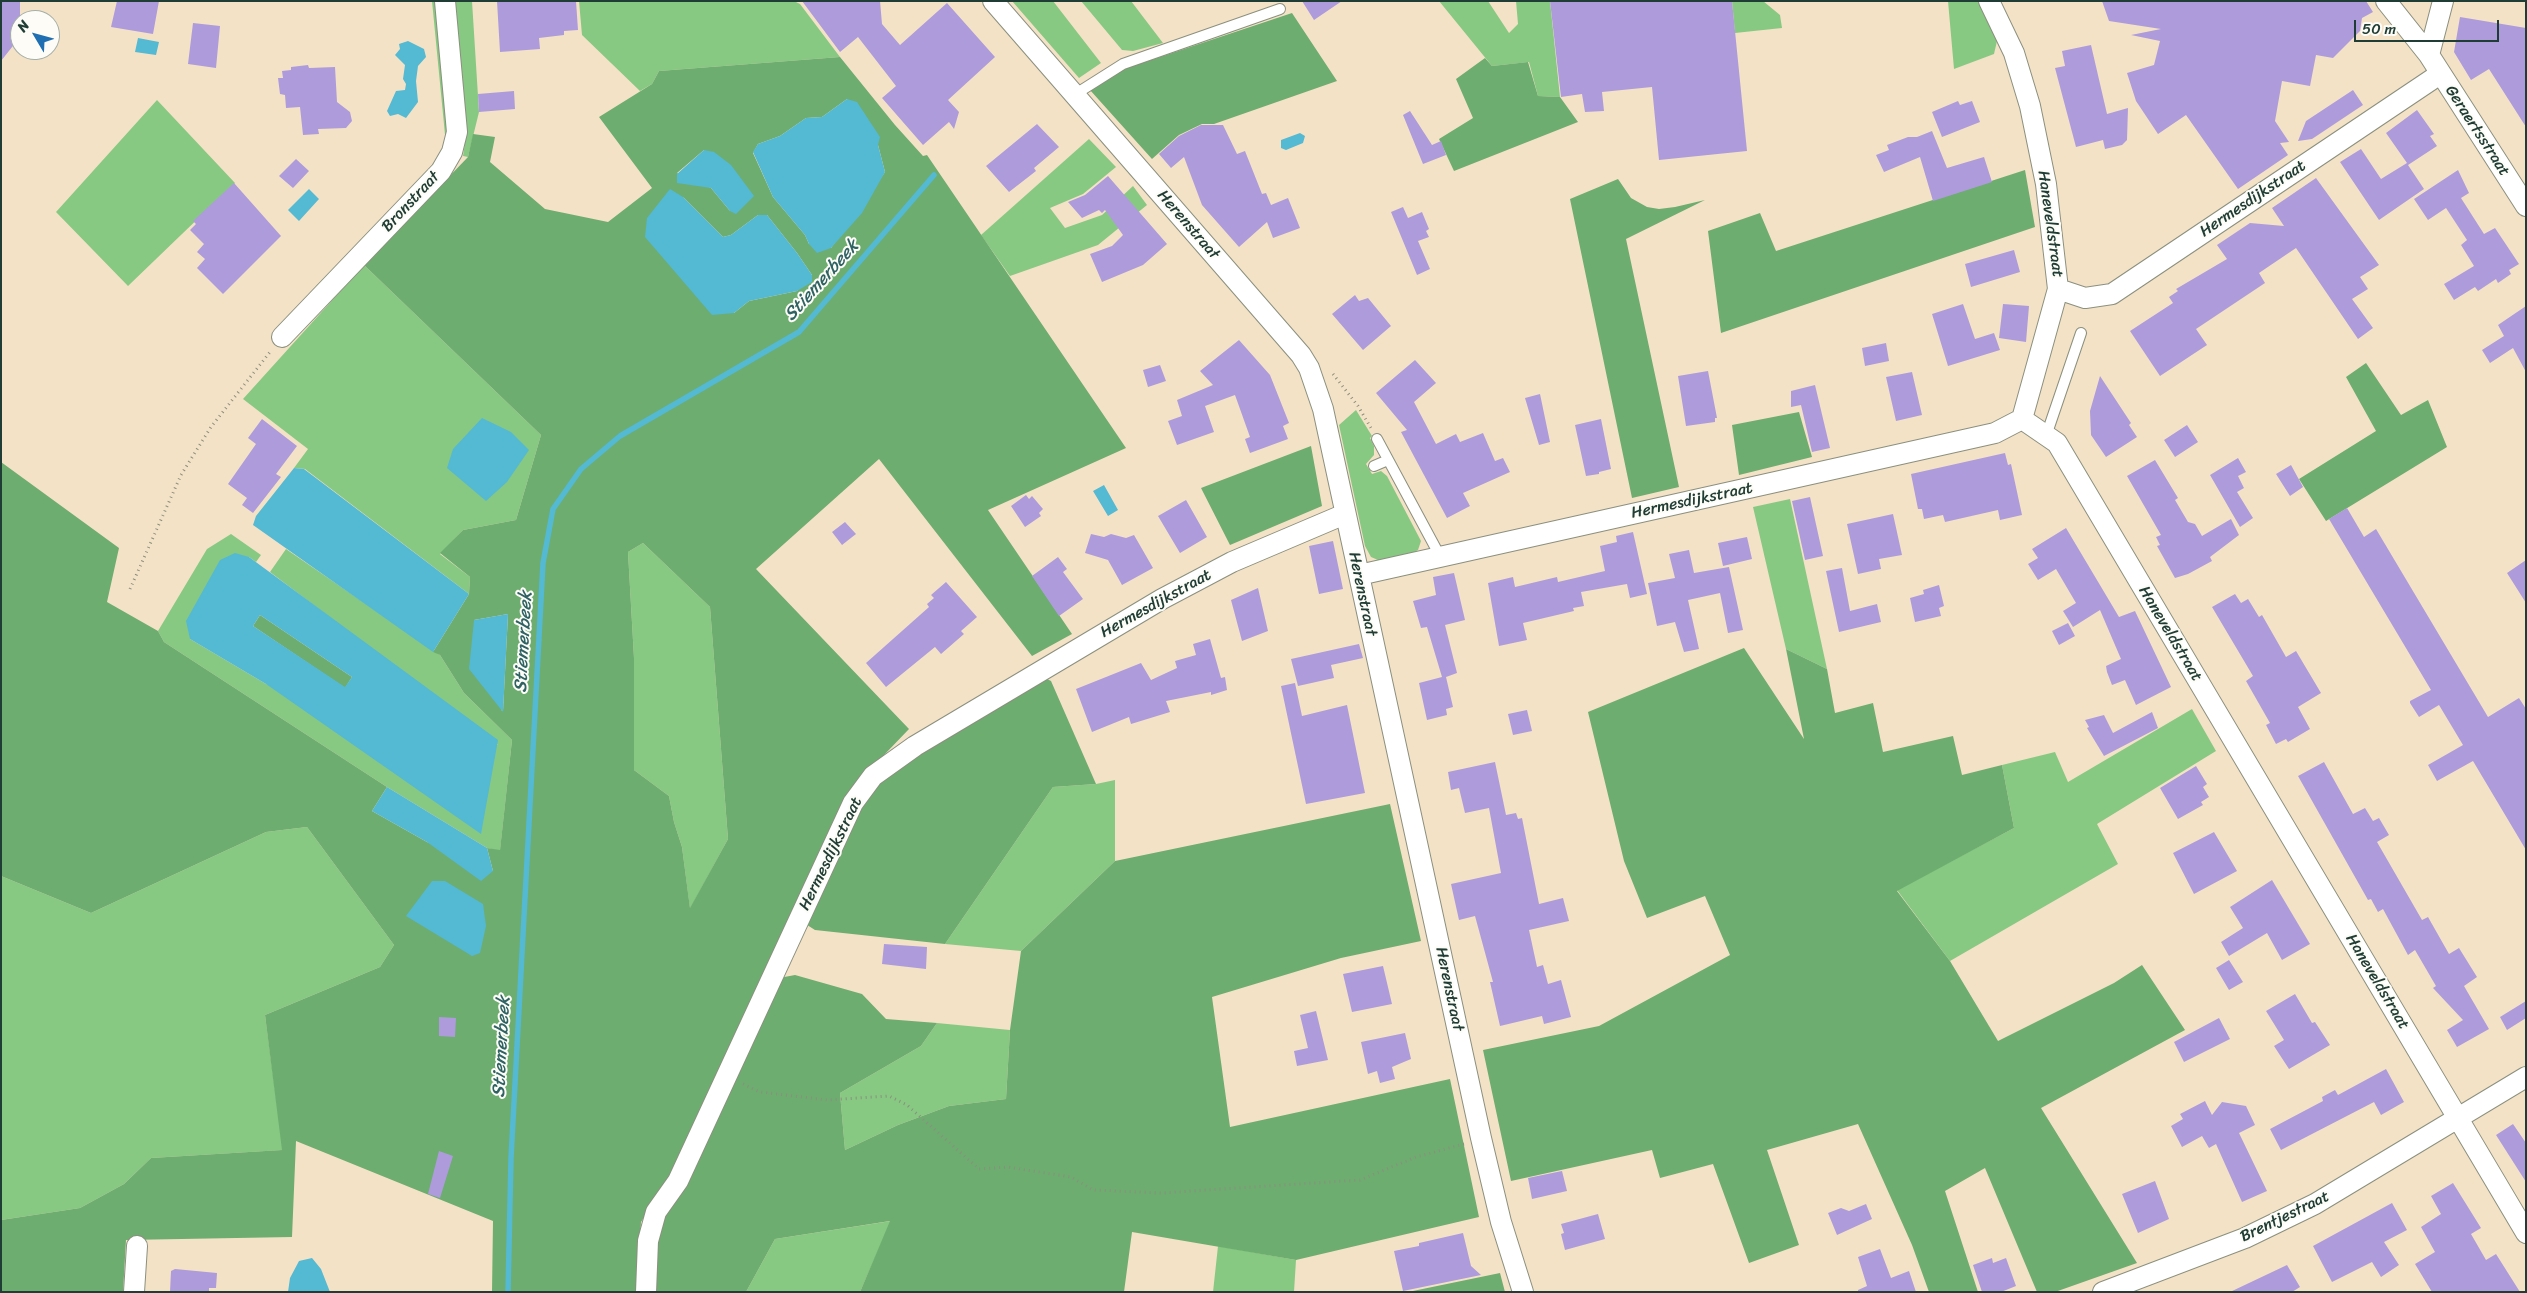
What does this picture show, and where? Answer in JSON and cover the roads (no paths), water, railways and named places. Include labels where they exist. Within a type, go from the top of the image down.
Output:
[{"type":"street","name":"Bronstraat","points":[[282,337],[441,171],[452,152],[457,132],[445,1]]},
{"type":"street","name":"Herenstraat","points":[[993,1],[1301,355],[1309,368],[1323,409],[1481,1138],[1501,1222],[1523,1292]]},
{"type":"street","name":"Haneveldstraat","points":[[1989,1],[2014,53],[2030,106],[2046,184],[2058,289],[2022,419],[2057,443],[2436,1081],[2456,1119],[2526,1233]]},
{"type":"street","name":"Geraertsstraat","points":[[2386,1],[2429,55],[2526,206]]},
{"type":"street","points":[[2429,55],[2443,1]]},
{"type":"street","name":"Hermesdijkstraat","points":[[2058,289],[2085,298],[2112,294],[2440,74]]},
{"type":"street","name":"Hermesdijkstraat","points":[[1359,575],[1995,433],[2022,419]]},
{"type":"street","name":"Hermesdijkstraat","points":[[646,1292],[648,1241],[656,1212],[678,1181],[834,841],[853,803],[873,776],[914,746],[1162,598],[1232,562],[1345,514]]},
{"type":"street","name":"Brentjestraat","points":[[2103,1292],[2245,1238],[2297,1213],[2526,1077]]},
{"type":"street","points":[[134,1292],[137,1246]]},
{"type":"lane","points":[[1074,95],[1123,64],[1280,9]]},
{"type":"lane","points":[[2046,436],[2081,332]]},
{"type":"lane","points":[[1377,440],[1441,558]]},
{"type":"lane","points":[[1374,466],[1388,460]]},
{"type":"water","points":[[138,38],[159,42],[156,55],[135,52]]},
{"type":"water","points":[[408,41],[424,49],[426,57],[418,66],[416,81],[418,102],[406,118],[398,114],[390,116],[387,111],[396,91],[405,90],[406,84],[403,79],[405,65],[395,55],[400,49],[399,44]]},
{"type":"water","points":[[847,99],[857,102],[880,137],[878,145],[885,172],[862,213],[831,248],[817,253],[809,244],[805,235],[773,197],[753,152],[758,144],[780,136],[806,118],[822,117]]},
{"type":"water","points":[[1300,133],[1305,136],[1303,143],[1286,150],[1281,148],[1281,140]]},
{"type":"water","points":[[704,150],[714,152],[731,165],[754,196],[736,214],[730,211],[711,188],[677,183],[677,174]]},
{"type":"water","points":[[309,189],[319,199],[299,221],[288,210]]},
{"type":"water","points":[[670,189],[683,197],[723,237],[731,235],[758,215],[767,215],[812,275],[812,282],[797,291],[749,301],[734,313],[712,315],[645,237],[647,218]]},
{"type":"water","points":[[482,418],[511,432],[529,450],[507,482],[486,501],[447,468],[453,449]]},
{"type":"water","points":[[294,468],[304,469],[469,594],[433,652],[253,525],[256,516]]},
{"type":"water","points":[[1104,485],[1118,510],[1108,516],[1093,491]]},
{"type":"water","points":[[235,553],[249,557],[498,740],[481,834],[266,684],[190,639],[186,621],[220,560]],"holes":[[[260,615],[352,677],[345,687],[253,626]]]},
{"type":"water","points":[[508,614],[503,712],[469,669],[474,620]]},
{"type":"water","points":[[387,787],[487,848],[493,871],[481,881],[427,842],[372,811]]},
{"type":"water","points":[[432,881],[445,881],[483,904],[486,926],[480,953],[472,956],[406,916]]},
{"type":"water","points":[[312,1258],[321,1269],[330,1292],[288,1292],[290,1278],[299,1261]]},
{"type":"waterway","name":"Stiemerbeek","points":[[508,1292],[511,1158],[543,563],[553,509],[581,469],[620,436],[799,332],[934,175]]}]
